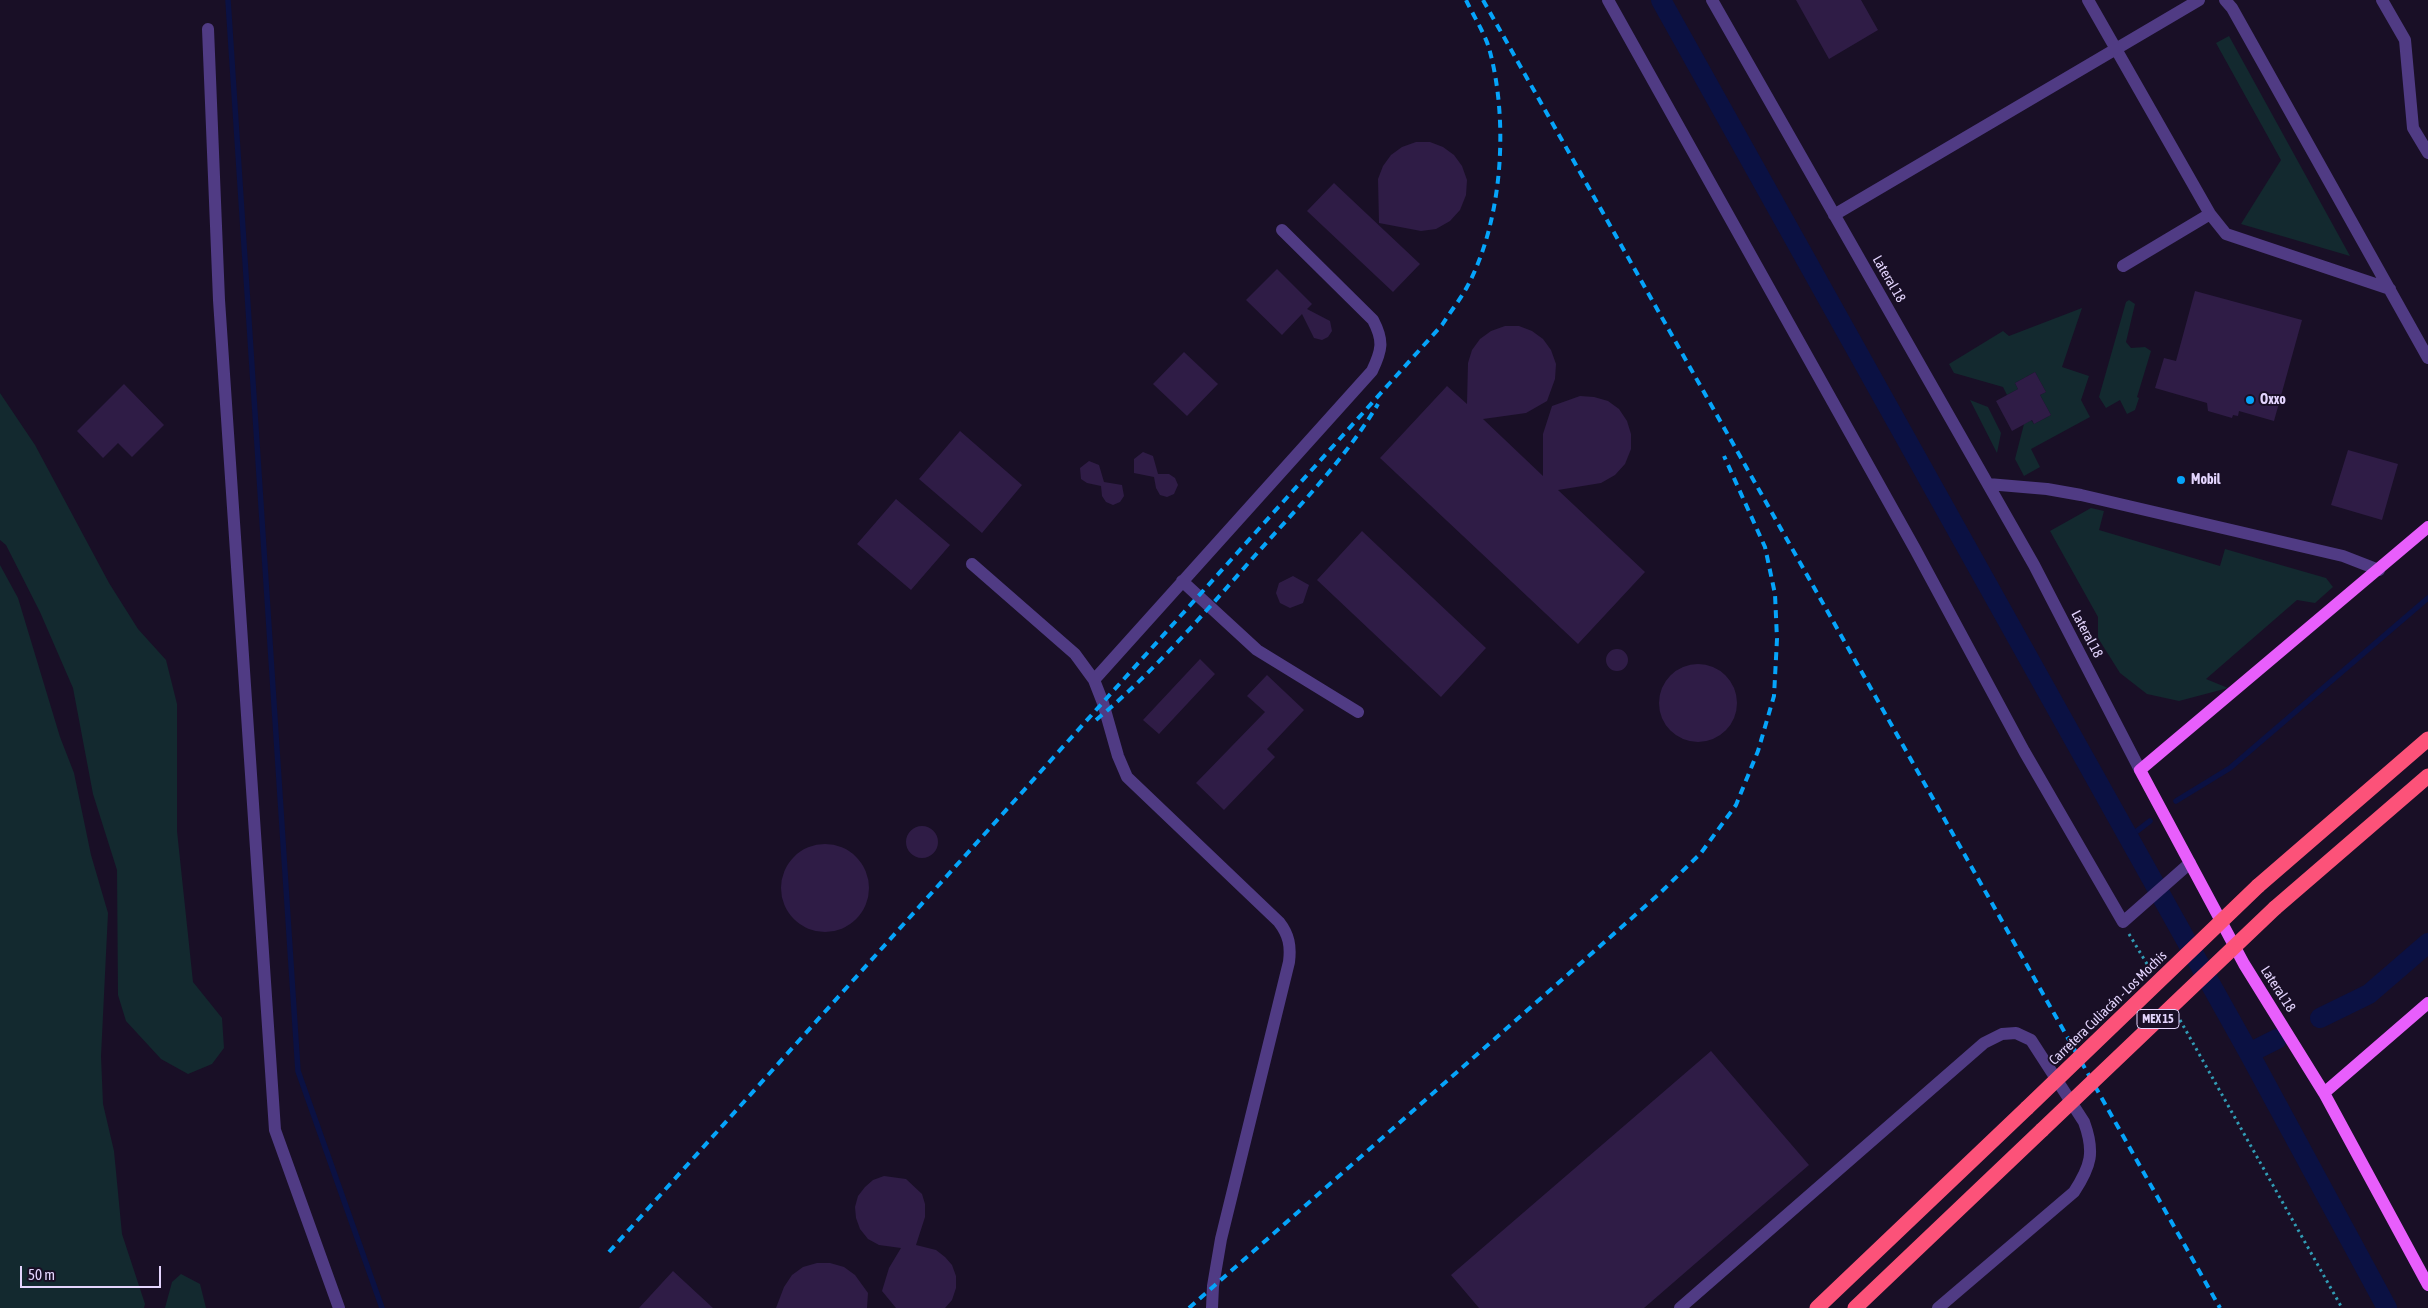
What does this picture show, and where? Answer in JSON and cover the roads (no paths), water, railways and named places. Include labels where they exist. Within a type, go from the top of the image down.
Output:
[{"type":"highway","name":"Carretera Culiacán - Los Mochis","points":[[1817,1308],[2258,886],[2428,739]]},
{"type":"highway","name":"MEX 15","points":[[1855,1308],[2275,908],[2428,776]]},
{"type":"main road","points":[[2140,770],[2428,527]]},
{"type":"main road","name":"Lateral 18","points":[[2140,770],[2244,964],[2324,1093],[2428,1285]]},
{"type":"main road","points":[[2324,1093],[2428,1003]]},
{"type":"street","points":[[1608,0],[1915,549],[2024,751],[2122,922],[2190,863]]},
{"type":"street","name":"Lateral 18","points":[[1712,0],[2034,565],[2140,770]]},
{"type":"street","points":[[2088,0],[2210,214],[2226,234],[2242,241],[2390,289]]},
{"type":"street","points":[[1834,215],[2199,0]]},
{"type":"street","points":[[2225,0],[2237,17],[2428,358]]},
{"type":"street","points":[[2382,0],[2405,40],[2413,128],[2428,154]]},
{"type":"street","points":[[208,29],[220,300],[275,1130],[339,1308]]},
{"type":"street","points":[[2123,266],[2210,214]]},
{"type":"street","points":[[1094,680],[1372,371],[1381,353],[1380,334],[1373,320],[1282,230]]},
{"type":"street","points":[[1988,484],[2047,489],[2082,495],[2343,556],[2379,570]]},
{"type":"street","points":[[972,564],[1075,654],[1094,680],[1118,756],[1127,776],[1280,922],[1288,934],[1291,949],[1289,962],[1221,1240],[1213,1286],[1212,1308]]},
{"type":"street","points":[[1182,581],[1257,650],[1358,712]]},
{"type":"street","points":[[1680,1308],[1984,1043],[2002,1034],[2016,1033],[2031,1040],[2084,1122],[2090,1137],[2091,1156],[2085,1175],[2074,1192],[1938,1308]]},
{"type":"waterway","points":[[228,0],[298,1071],[382,1308]]},
{"type":"waterway","points":[[1661,0],[2249,1053],[2387,1308]]},
{"type":"waterway","points":[[2176,801],[2230,768],[2428,598]]},
{"type":"waterway","points":[[2128,838],[2150,821]]},
{"type":"waterway","points":[[2320,1018],[2369,994],[2428,943]]},
{"type":"waterway","points":[[2249,1053],[2277,1039]]},
{"type":"railway","points":[[609,1252],[1442,325],[1467,287],[1479,260],[1495,201],[1499,169],[1499,106],[1495,76],[1487,42],[1466,0]]},
{"type":"railway","points":[[1483,0],[2220,1308]]},
{"type":"railway","points":[[1096,720],[1160,660],[1220,595],[1337,462],[1378,404]]},
{"type":"railway","points":[[1189,1308],[1658,895],[1701,853],[1736,805],[1758,751],[1774,696],[1777,639],[1775,594],[1765,547],[1724,456]]},
{"type":"place","name":"Oxxo","points":[[2250,400]]},
{"type":"place","name":"Mobil","points":[[2181,480]]}]
